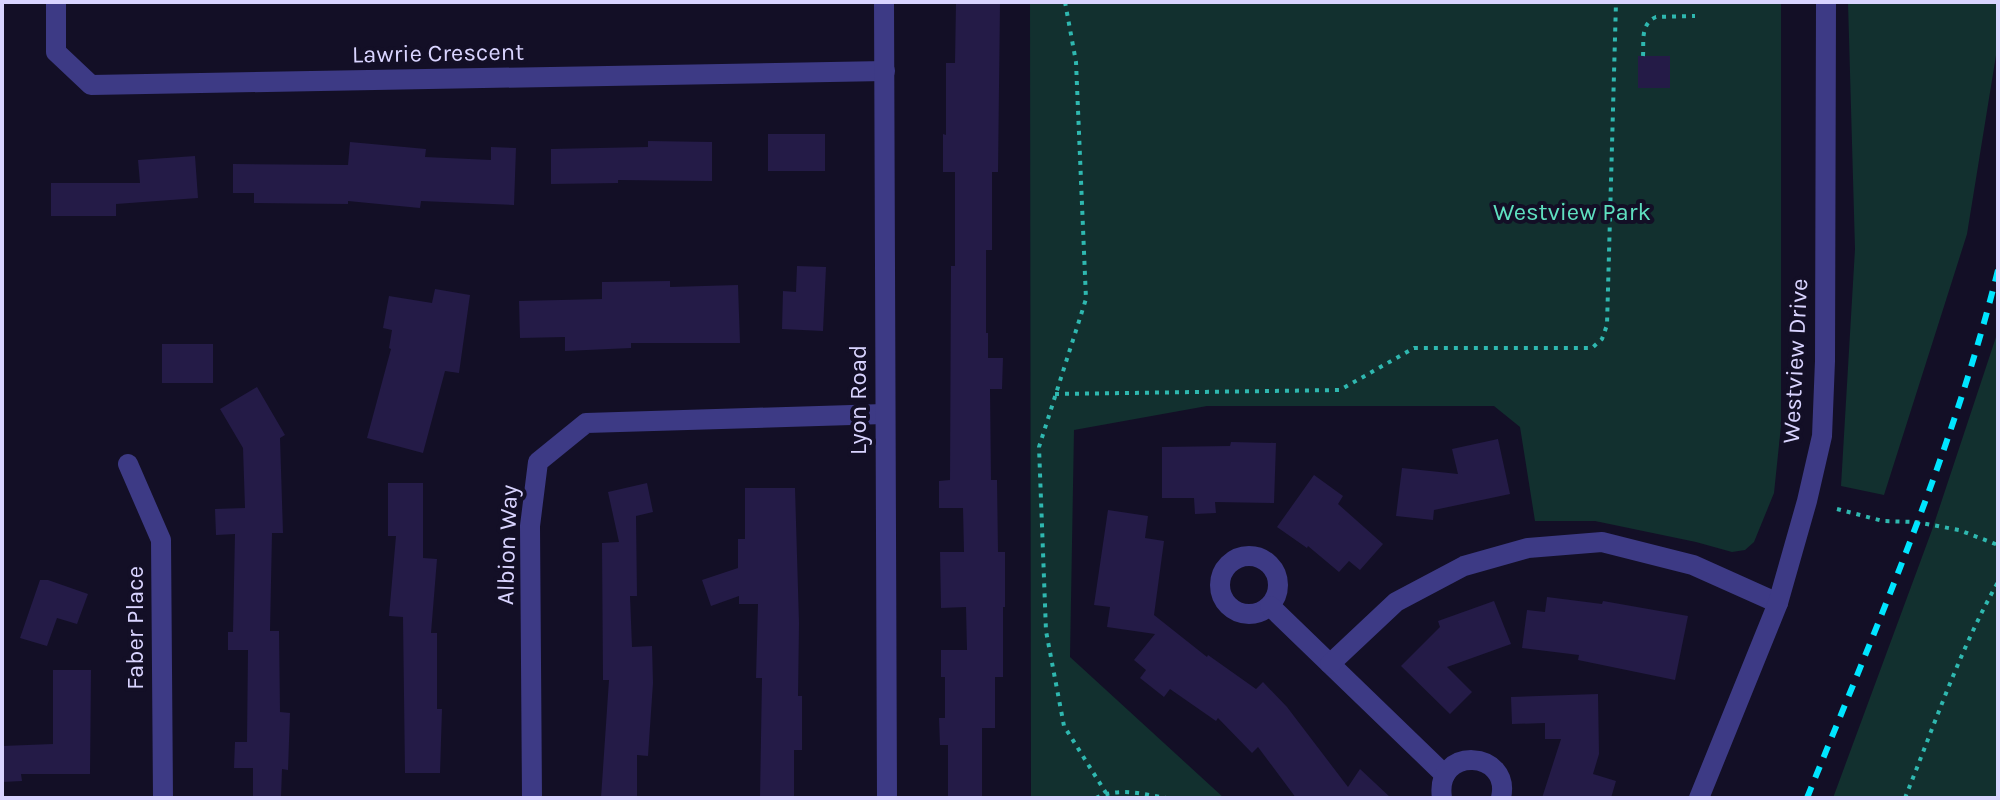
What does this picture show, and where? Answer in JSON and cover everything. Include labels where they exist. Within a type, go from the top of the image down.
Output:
[{"type":"street","name":"Lawrie Crescent","points":[[56,2],[56,52],[91,85],[885,71]]},
{"type":"street","name":"Lyon Road","points":[[884,2],[887,798]]},
{"type":"street","name":"Westview Drive","points":[[1699,798],[1778,603],[1822,436],[1826,2]]},
{"type":"street","name":"Albion Way","points":[[532,798],[530,526],[538,462],[586,423],[884,414]]},
{"type":"street","name":"Faber Place","points":[[128,464],[161,540],[163,798]]},
{"type":"street","points":[[1330,664],[1396,602],[1464,566],[1528,548],[1602,542],[1693,565],[1778,603]]},
{"type":"street","points":[[1270,606],[1445,775]]},
{"type":"street","points":[[1442,798],[1441,785],[1445,775],[1460,762],[1470,759],[1480,761],[1497,772],[1501,782],[1501,798]]},
{"type":"path","points":[[1065,2],[1076,62],[1086,299],[1039,447],[1046,631],[1064,726],[1106,793]]},
{"type":"path","points":[[1055,394],[1340,390],[1414,348],[1592,348],[1602,339],[1607,325],[1616,2]]},
{"type":"path","points":[[1643,56],[1644,33],[1651,19],[1695,16]]},
{"type":"path","points":[[1837,509],[1883,521],[1916,522],[1959,530],[1998,545]]},
{"type":"path","points":[[1905,798],[1938,714],[1998,582]]},
{"type":"path","points":[[1096,798],[1106,793],[1138,793],[1166,798]]},
{"type":"green space","name":"Westview Park","points":[[1030,2],[1781,2],[1781,426],[1774,493],[1754,542],[1745,550],[1732,552],[1595,521],[1535,521],[1520,427],[1494,406],[1207,406],[1074,430],[1070,657],[1224,798],[1031,798]]},
{"type":"green space","points":[[1848,2],[1998,2],[1998,43],[1967,234],[1884,495],[1841,486],[1855,249]]},
{"type":"green space","points":[[1998,331],[1998,798],[1833,798],[1932,530]]},
{"type":"building","points":[[956,2],[1000,2],[998,172],[992,172],[992,250],[986,250],[986,333],[988,358],[1003,358],[1002,389],[990,389],[991,480],[997,480],[998,552],[1005,552],[1005,607],[1003,677],[995,677],[995,728],[982,728],[982,798],[948,798],[948,745],[940,745],[939,718],[945,718],[945,677],[941,677],[941,650],[967,650],[966,607],[941,608],[940,552],[964,552],[963,508],[939,508],[939,481],[950,480],[951,266],[955,266],[955,172],[943,172],[943,134],[946,135],[946,63],[955,63]]},
{"type":"building","points":[[1638,56],[1670,56],[1670,88],[1638,88]]},
{"type":"building","points":[[768,134],[825,134],[825,171],[768,171]]},
{"type":"building","points":[[648,141],[712,142],[712,181],[618,180],[618,183],[551,184],[551,149],[648,147]]},
{"type":"building","points":[[350,142],[426,149],[425,157],[491,160],[491,147],[516,148],[514,205],[421,201],[420,208],[348,201],[348,204],[254,203],[254,193],[233,193],[233,164],[348,165]]},
{"type":"building","points":[[195,156],[198,198],[116,204],[116,216],[51,216],[51,183],[140,183],[138,160]]},
{"type":"building","points":[[797,266],[826,267],[823,331],[782,329],[783,291],[796,292]]},
{"type":"building","points":[[670,281],[670,287],[738,285],[740,343],[631,343],[631,348],[565,351],[565,337],[520,338],[519,301],[602,299],[602,282]]},
{"type":"building","points":[[435,289],[470,295],[459,373],[445,371],[423,453],[367,438],[391,349],[392,330],[383,328],[389,296],[432,303]]},
{"type":"building","points":[[162,344],[213,344],[213,383],[162,383]]},
{"type":"building","points":[[257,387],[285,435],[280,438],[283,533],[272,533],[270,631],[279,631],[280,712],[290,713],[288,770],[282,769],[281,798],[253,798],[253,768],[234,768],[235,742],[247,742],[248,650],[228,650],[228,632],[233,632],[235,534],[216,535],[215,509],[245,508],[243,448],[220,409]]},
{"type":"building","points":[[1498,439],[1510,494],[1434,510],[1433,520],[1396,516],[1402,468],[1458,474],[1452,449]]},
{"type":"building","points":[[1231,442],[1276,443],[1274,503],[1215,502],[1216,513],[1195,514],[1194,498],[1162,498],[1162,447],[1230,446]]},
{"type":"building","points":[[1314,475],[1343,496],[1338,504],[1383,544],[1360,570],[1349,561],[1339,572],[1308,546],[1277,527]]},
{"type":"building","points":[[388,483],[423,483],[423,558],[437,559],[431,633],[437,633],[437,709],[442,709],[440,773],[405,773],[403,617],[389,616],[396,536],[388,536]]},
{"type":"building","points":[[647,483],[653,512],[636,516],[637,596],[630,596],[632,647],[652,646],[648,756],[637,755],[637,798],[601,798],[609,680],[603,680],[602,543],[619,542],[608,492]]},
{"type":"building","points":[[745,488],[795,488],[798,696],[802,696],[802,750],[794,750],[794,798],[760,798],[762,678],[756,678],[758,604],[739,604],[739,596],[711,606],[702,580],[738,568],[738,539],[745,539]]},
{"type":"building","points":[[1108,510],[1148,516],[1145,538],[1164,541],[1154,615],[1207,657],[1256,689],[1263,682],[1287,707],[1348,787],[1360,769],[1391,798],[1296,798],[1258,747],[1252,753],[1218,718],[1216,721],[1170,689],[1164,697],[1140,678],[1146,670],[1134,660],[1155,634],[1107,627],[1110,607],[1094,605]]},
{"type":"building","points":[[40,580],[88,594],[77,624],[57,618],[47,646],[20,638]]},
{"type":"building","points":[[1547,597],[1602,604],[1603,601],[1688,616],[1675,680],[1578,660],[1579,655],[1522,648],[1527,610],[1545,612]]},
{"type":"building","points":[[1494,601],[1511,644],[1447,667],[1472,692],[1450,714],[1401,666],[1440,627],[1438,621]]},
{"type":"building","points":[[53,670],[91,670],[90,774],[21,774],[22,781],[2,782],[2,746],[53,744]]},
{"type":"building","points":[[1598,694],[1599,754],[1593,774],[1616,781],[1611,798],[1542,798],[1561,739],[1545,739],[1545,723],[1512,724],[1511,697]]},
{"type":"railway","points":[[1807,798],[1936,471],[1980,338],[1998,270]]}]
